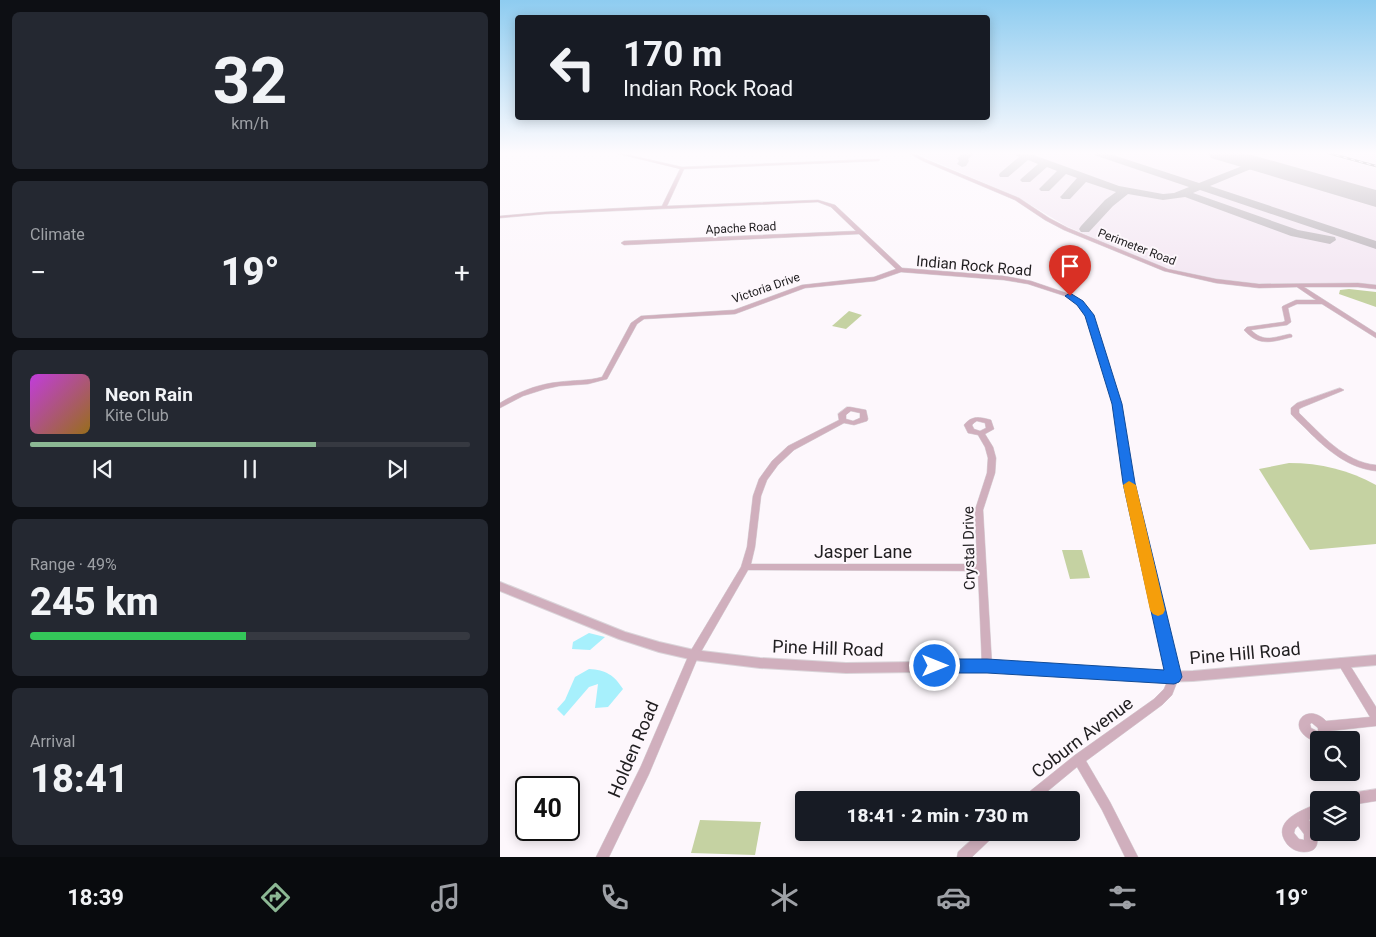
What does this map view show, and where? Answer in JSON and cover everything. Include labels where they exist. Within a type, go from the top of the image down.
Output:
[{"type":"street","points":[[664,208],[671,193]]},
{"type":"street","name":"Perimeter Road","points":[[1003,193],[1017,199],[1066,229],[1166,270],[1216,281],[1259,286],[1358,285],[1376,287]]},
{"type":"street","name":"Indian Rock Road","points":[[500,218],[545,213],[818,201],[833,206],[900,270],[1004,278],[1029,282],[1070,296],[1086,310],[1092,321],[1119,412],[1129,483],[1174,677]]},
{"type":"street","name":"Apache Road","points":[[624,242],[859,232]]},
{"type":"street","name":"Victoria Drive","points":[[500,406],[535,389],[558,384],[589,383],[605,378],[632,326],[639,319],[660,315],[735,312],[804,286],[875,279],[900,270]]},
{"type":"street","points":[[1299,287],[1376,336]]},
{"type":"street","points":[[1290,336],[1260,341],[1255,339],[1247,330],[1249,328],[1286,324],[1288,322],[1285,307],[1290,303],[1323,302]]},
{"type":"street","points":[[1340,390],[1300,404],[1295,408],[1295,414],[1345,458],[1356,465],[1376,468]]},
{"type":"street","name":"Holden Road","points":[[602,857],[645,770],[694,655],[745,567],[750,547],[756,496],[766,474],[791,448],[843,420]]},
{"type":"street","name":"Crystal Drive","points":[[981,433],[989,447],[992,458],[991,473],[979,510],[987,666]]},
{"type":"street","name":"Jasper Lane","points":[[745,567],[981,568]]},
{"type":"street","name":"Pine Hill Road","points":[[500,586],[623,636],[659,647],[694,655],[760,663],[846,668],[987,666],[1174,677],[1376,660]]},
{"type":"street","points":[[1324,726],[1376,719],[1342,662]]},
{"type":"street","name":"Coburn Avenue","points":[[1039,791],[1079,759],[1158,702],[1168,692],[1174,677]]},
{"type":"street","points":[[1079,759],[1132,857]]},
{"type":"street","points":[[1360,797],[1376,795]]},
{"type":"street","points":[[1300,819],[1310,814]]},
{"type":"street","points":[[963,857],[980,841]]},
{"type":"shaded area","points":[[1007,193],[1376,193],[1376,286],[1357,283],[1263,284],[1216,279],[1184,273],[1154,264],[1066,226]]},
{"type":"green space","points":[[1340,290],[1376,292],[1376,307],[1339,294]]},
{"type":"green space","points":[[849,311],[862,315],[846,329],[832,326]]},
{"type":"green space","points":[[1289,463],[1312,464],[1334,468],[1356,475],[1376,485],[1376,544],[1310,550],[1259,469]]},
{"type":"green space","points":[[1062,550],[1082,550],[1090,578],[1070,579]]},
{"type":"green space","points":[[700,820],[761,822],[755,855],[691,853]]},
{"type":"water","points":[[589,633],[605,637],[590,650],[572,649],[573,642]]},
{"type":"water","points":[[589,669],[609,674],[623,689],[608,707],[595,708],[598,684],[589,687],[564,716],[557,709],[565,700],[575,677]]},
{"type":"taxiway","points":[[1066,197],[1070,193]]},
{"type":"taxiway","points":[[1085,229],[1109,203],[1123,193]]},
{"type":"taxiway","points":[[1140,193],[1163,197],[1176,196],[1183,193]]},
{"type":"taxiway","points":[[1219,193],[1376,245]]},
{"type":"taxiway","points":[[1190,196],[1295,233],[1330,240]]},
{"type":"runway","points":[[1356,193],[1376,199]]},
{"type":"slow traffic","points":[[1129,485],[1158,610]]},
{"type":"route","points":[[935,666],[987,666],[1142,677],[1174,677],[1129,483],[1117,404],[1090,315],[1076,299],[1070,296]]}]
